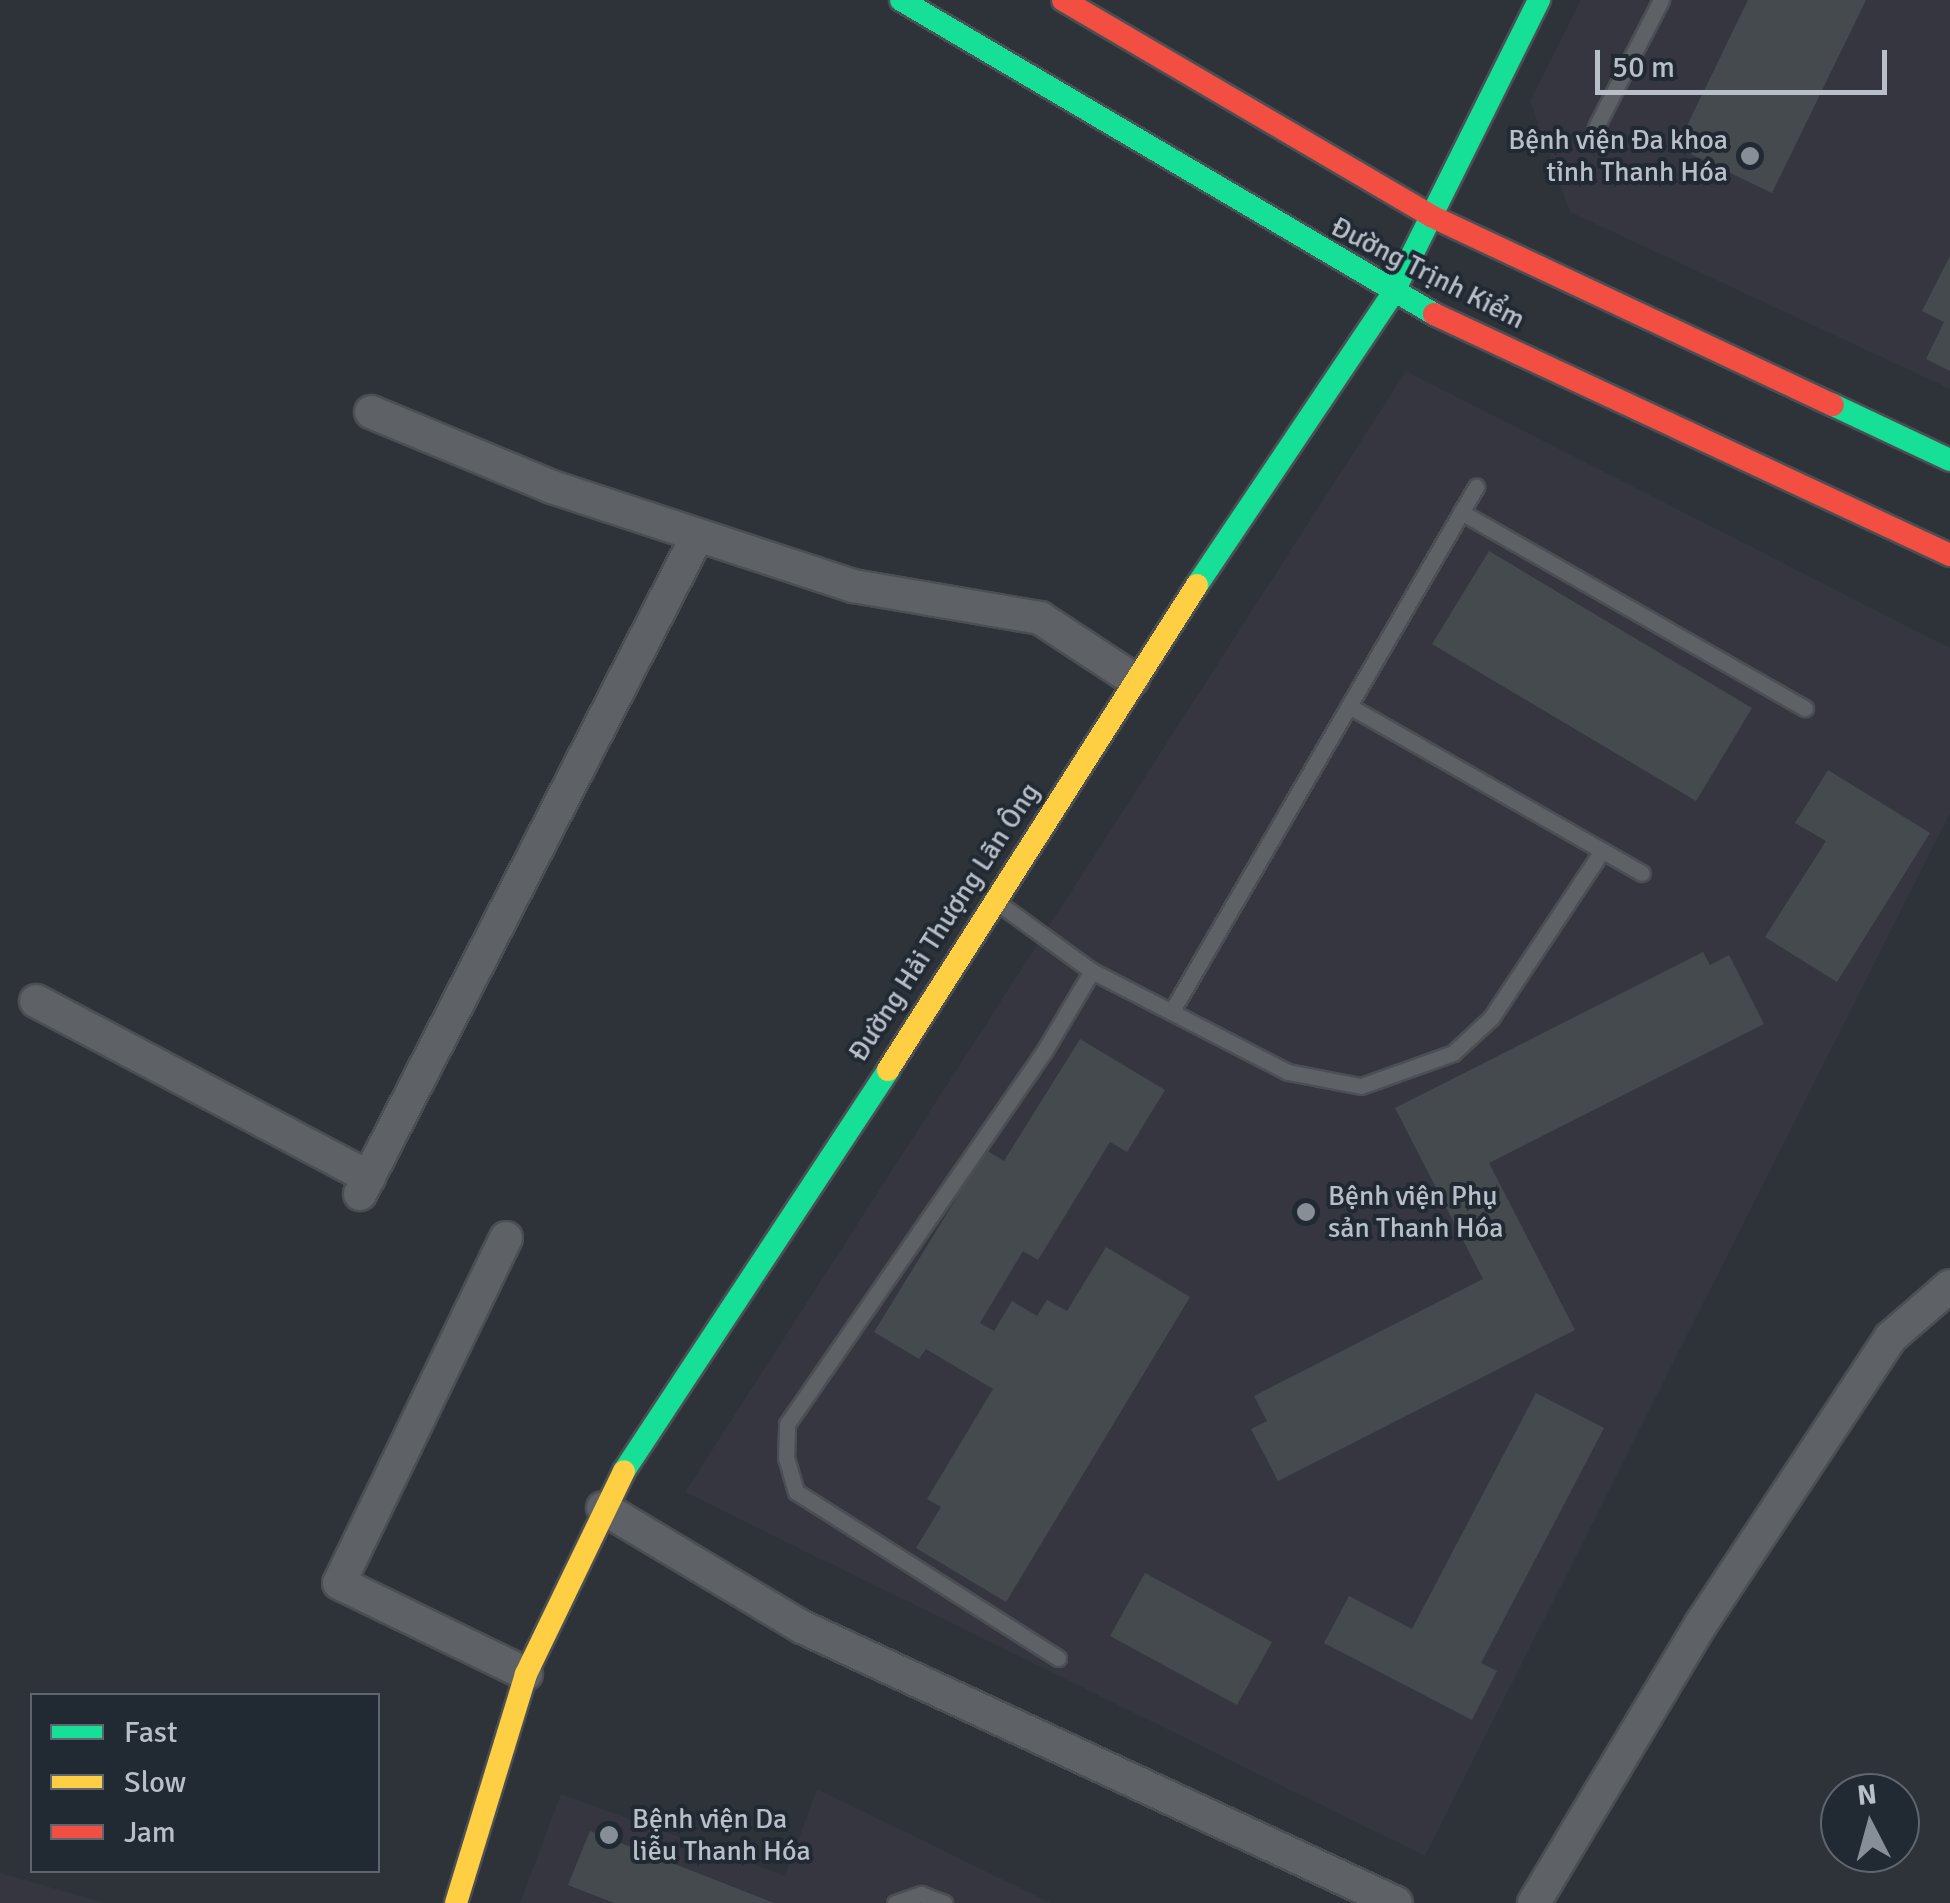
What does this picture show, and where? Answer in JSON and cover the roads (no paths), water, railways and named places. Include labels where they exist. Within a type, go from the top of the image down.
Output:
[{"type":"main road","name":"Đường Trịnh Kiểm","points":[[902,0],[1392,295],[1950,555]]},
{"type":"main road","name":"Đường Trịnh Kiểm","points":[[1063,0],[1431,216],[1950,460]]},
{"type":"main road","name":"Đường Hải Thượng Lãn Ông","points":[[456,1903],[526,1674],[603,1508],[997,903],[1133,679],[1392,295],[1538,0]]},
{"type":"street","points":[[371,412],[697,537],[853,586],[1040,618],[1133,679]]},
{"type":"street","points":[[36,1001],[365,1186],[697,537]]},
{"type":"street","points":[[506,1238],[340,1582],[526,1674]]},
{"type":"street","points":[[1534,1903],[1701,1624],[1890,1338],[1950,1286]]},
{"type":"street","points":[[603,1508],[802,1627],[1396,1903]]},
{"type":"lane","points":[[1596,127],[1661,0]]},
{"type":"lane","points":[[1173,1009],[1476,488]]},
{"type":"lane","points":[[1461,512],[1805,708]]},
{"type":"lane","points":[[1349,706],[1642,874]]},
{"type":"lane","points":[[997,903],[1092,971],[1173,1009],[1288,1072],[1361,1086],[1453,1053],[1491,1018],[1602,851]]},
{"type":"lane","points":[[1058,1658],[796,1492],[786,1458],[787,1424],[1045,1050],[1092,971]]},
{"type":"lane","points":[[895,1903],[921,1894],[944,1903]]},
{"type":"place","name":"Bệnh viện Đa khoa tỉnh Thanh Hóa","points":[[1750,156]]},
{"type":"place","name":"Bệnh viện Phụ sản Thanh Hóa","points":[[1306,1212]]},
{"type":"place","name":"Bệnh viện Da liễu Thanh Hóa","points":[[609,1835]]}]
